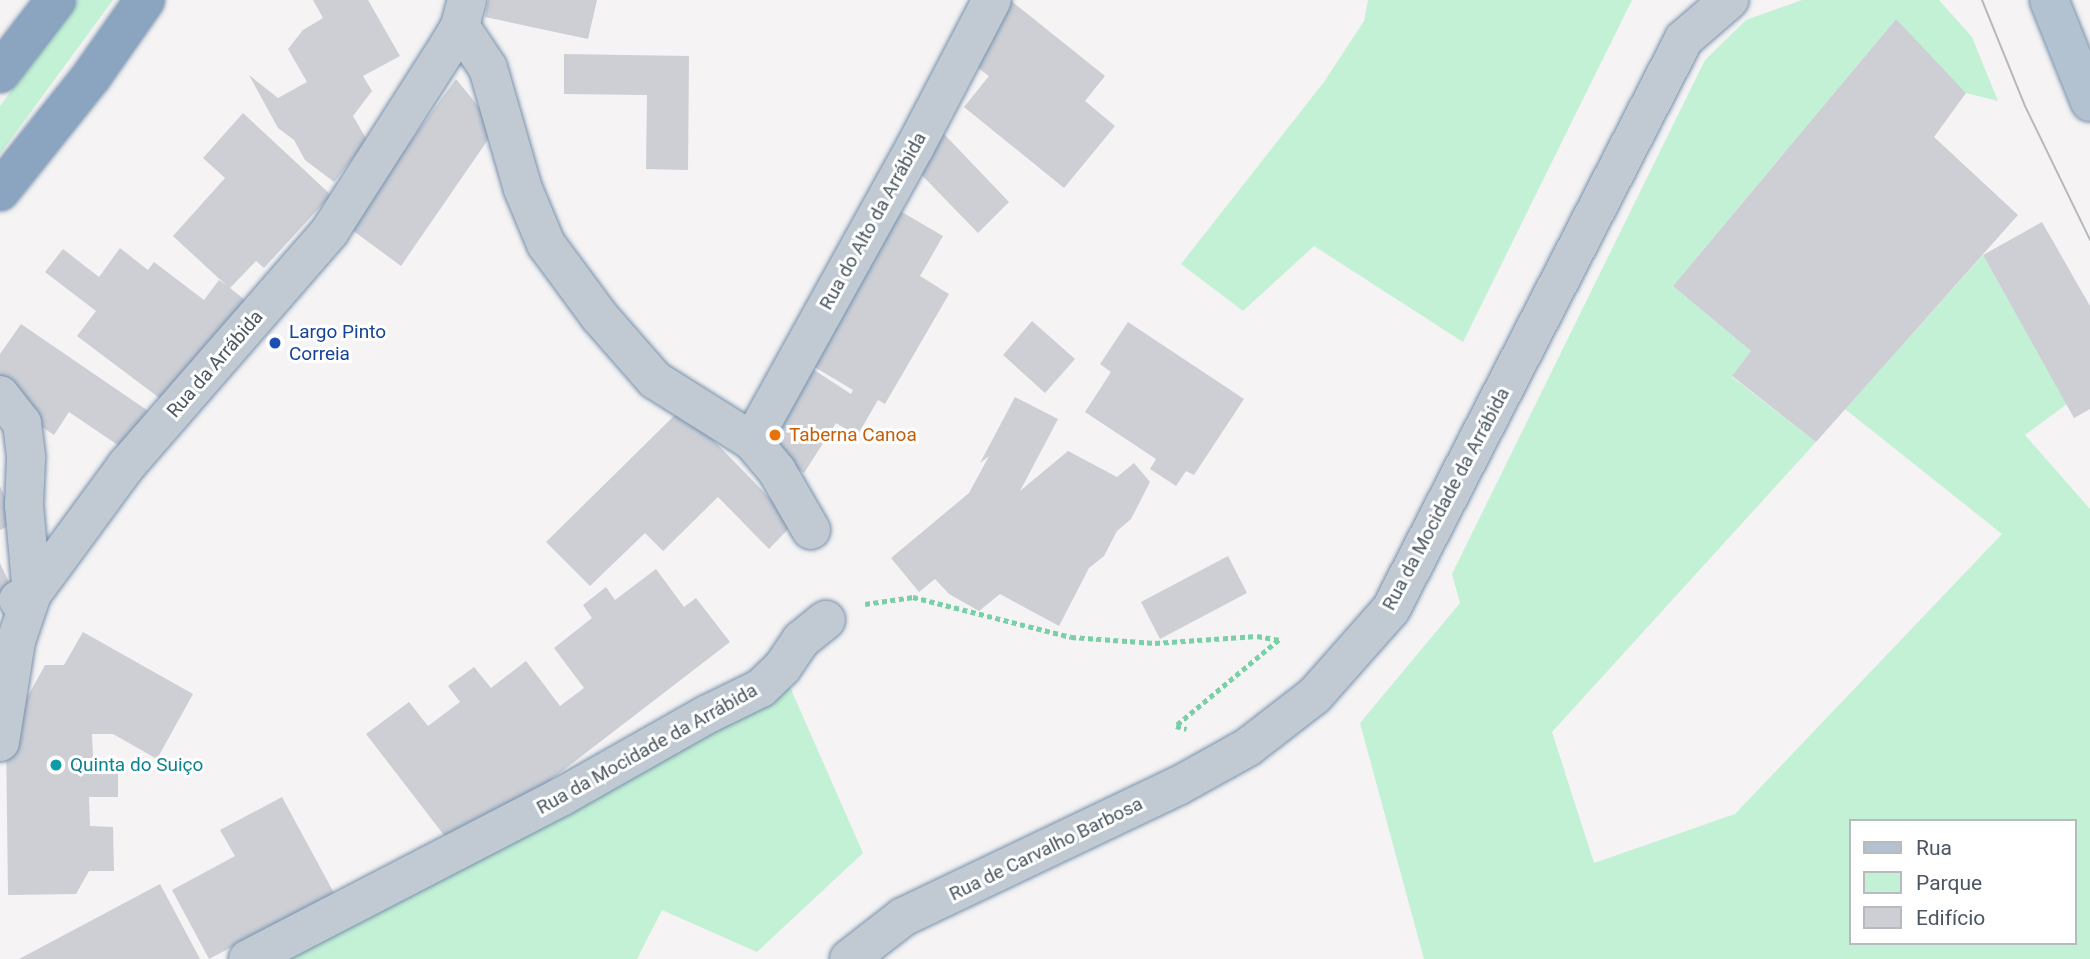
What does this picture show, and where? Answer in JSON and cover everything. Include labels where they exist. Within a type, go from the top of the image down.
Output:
[{"type":"highway","points":[[0,74],[56,0]]},
{"type":"highway","points":[[0,191],[91,77],[145,0]]},
{"type":"main road","points":[[2049,0],[2090,102]]},
{"type":"street","name":"Rua do Alto da Arrábida","points":[[751,441],[915,147],[992,0]]},
{"type":"street","name":"Rua da Mocidade da Arrábida","points":[[1248,747],[1315,695],[1391,609],[1684,39],[1729,0]]},
{"type":"street","points":[[464,13],[488,68],[523,189],[546,244],[600,316],[655,380],[751,441],[777,471],[811,530]]},
{"type":"street","name":"Rua da Arrábida","points":[[0,742],[16,641],[16,601],[126,466],[330,231],[464,13]]},
{"type":"street","points":[[0,395],[22,423],[26,458],[27,563],[16,601]]},
{"type":"street","name":"Rua da Mocidade da Arrábida","points":[[248,959],[561,797],[708,714],[761,688],[782,668],[801,640],[826,620]]},
{"type":"street","name":"Rua de Carvalho Barbosa","points":[[849,959],[902,918],[1178,786],[1248,747]]},
{"type":"path","points":[[826,620],[864,604],[913,597],[1071,637],[1155,643],[1257,636],[1279,640],[1177,726],[1248,747]]},
{"type":"green space","points":[[78,0],[113,0],[0,154],[0,106]]},
{"type":"green space","points":[[1368,0],[1632,0],[1463,342],[1314,246],[1243,311],[1181,264],[1324,82],[1364,21]]},
{"type":"green space","points":[[1802,0],[1939,0],[1972,37],[1998,101],[1966,93],[1895,20],[1673,286],[1751,351],[1732,377],[1816,442],[1552,732],[1594,863],[1735,814],[2002,534],[1845,409],[1983,255],[2067,404],[2025,435],[2090,509],[2090,959],[1424,959],[1360,723],[1460,603],[1452,574],[1705,60],[1746,20]]},
{"type":"green space","points":[[786,678],[863,853],[757,952],[662,910],[637,959],[281,959]]},
{"type":"building","points":[[313,0],[368,0],[400,56],[363,76],[372,91],[353,116],[367,140],[334,182],[305,160],[294,140],[278,128],[249,75],[278,98],[307,82],[288,49],[303,30],[323,18]]},
{"type":"building","points":[[488,0],[597,0],[588,39],[485,17]]},
{"type":"building","points":[[1010,0],[1105,76],[1085,101],[1115,126],[1064,188],[964,107],[989,76],[974,65],[993,41],[983,33]]},
{"type":"building","points":[[1896,19],[1966,93],[1934,137],[2018,215],[1816,442],[1732,376],[1751,351],[1673,286]]},
{"type":"building","points":[[564,54],[689,56],[688,170],[646,169],[647,95],[564,94]]},
{"type":"building","points":[[456,79],[496,128],[401,266],[348,227]]},
{"type":"building","points":[[243,113],[331,195],[264,268],[256,261],[230,288],[245,300],[166,403],[77,336],[96,311],[45,272],[63,249],[99,277],[120,248],[148,270],[154,262],[204,300],[219,280],[227,286],[173,236],[225,178],[203,158]]},
{"type":"building","points":[[943,133],[1009,202],[978,233],[911,164]]},
{"type":"building","points":[[895,208],[943,236],[920,276],[949,294],[885,404],[878,400],[857,436],[836,423],[804,473],[762,446],[811,368],[851,394],[853,390],[806,362]]},
{"type":"building","points":[[2042,222],[2090,306],[2090,409],[2074,418],[1983,255]]},
{"type":"building","points":[[1032,321],[1075,359],[1045,393],[1003,355]]},
{"type":"building","points":[[1128,322],[1244,399],[1194,475],[1186,471],[1176,486],[1150,469],[1156,459],[1085,412],[1111,372],[1100,364]]},
{"type":"building","points":[[21,324],[157,417],[131,454],[69,412],[54,435],[15,409],[0,386],[0,354]]},
{"type":"building","points":[[1015,397],[1058,419],[1020,491],[1068,451],[1117,477],[1134,463],[1150,482],[1131,519],[1117,531],[1104,556],[1089,568],[1059,626],[1000,594],[979,611],[949,594],[935,579],[919,592],[891,558],[969,493],[989,456],[980,463]]},
{"type":"building","points":[[682,408],[794,523],[769,549],[718,497],[663,551],[645,533],[590,586],[546,542]]},
{"type":"building","points":[[0,486],[16,522],[0,530]]},
{"type":"building","points":[[1228,556],[1247,593],[1160,639],[1141,602]]},
{"type":"building","points":[[0,563],[14,593],[0,599]]},
{"type":"building","points":[[656,569],[684,607],[696,598],[730,642],[457,852],[366,734],[409,702],[428,726],[460,702],[448,686],[474,667],[491,688],[526,661],[560,706],[584,688],[554,648],[592,618],[583,605],[606,587],[615,600]]},
{"type":"building","name":"Quinta do Suiço","points":[[83,632],[193,694],[157,759],[113,734],[92,734],[93,758],[118,772],[118,797],[89,797],[90,826],[113,827],[114,871],[89,871],[76,894],[8,895],[6,736],[45,665],[64,665]]},
{"type":"building","points":[[282,797],[334,893],[209,959],[172,890],[235,856],[220,830]]},
{"type":"building","points":[[160,884],[200,959],[19,959]]},
{"type":"tram line","points":[[1982,0],[2025,106],[2090,240]]},
{"type":"place","name":"Largo Pinto Correia","points":[[275,343]]},
{"type":"place","name":"Taberna Canoa","points":[[775,435]]},
{"type":"place","name":"Quinta do Suiço","points":[[56,765]]}]
